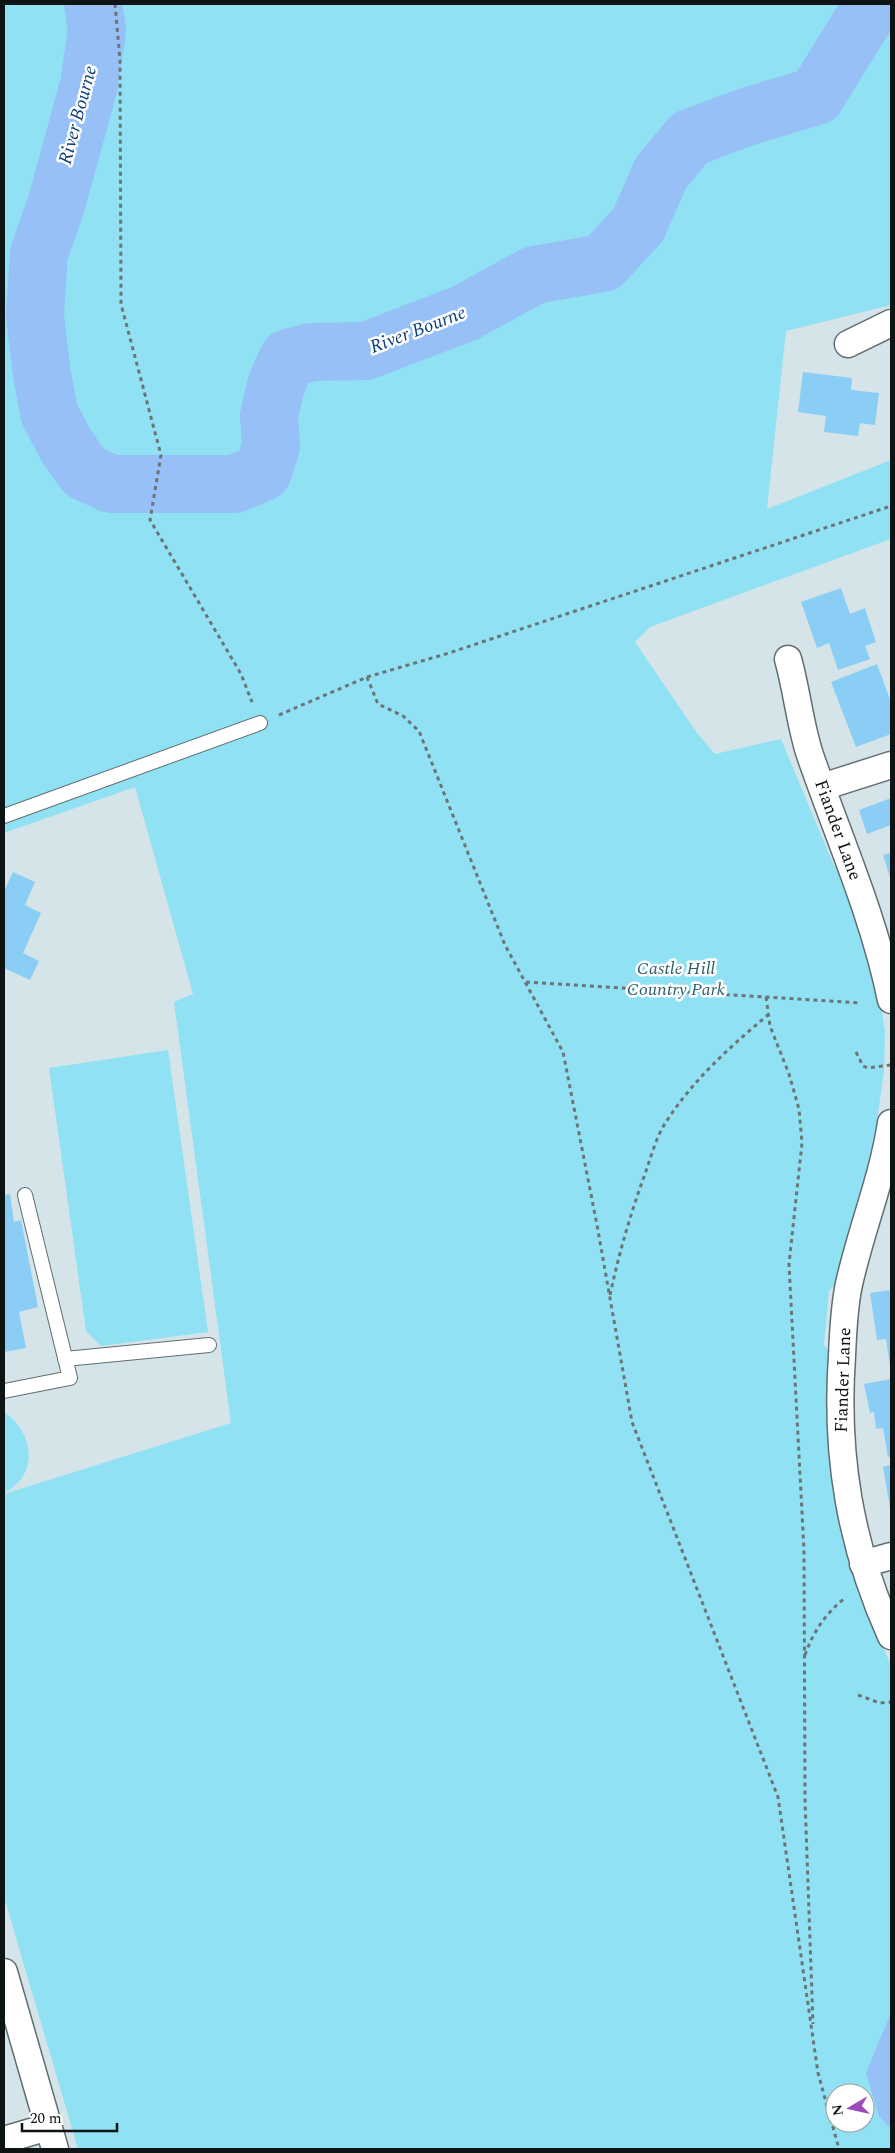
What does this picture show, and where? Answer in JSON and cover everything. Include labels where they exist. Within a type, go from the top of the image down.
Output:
[{"type":"street","points":[[848,344],[891,323]]},
{"type":"street","name":"Fiander Lane","points":[[788,659],[797,689],[810,753],[878,948],[891,1000]]},
{"type":"street","points":[[822,787],[891,765]]},
{"type":"street","name":"Fiander Lane","points":[[891,1123],[849,1286],[841,1365],[839,1430],[853,1525],[866,1574],[891,1636]]},
{"type":"street","points":[[866,1574],[891,1556]]},
{"type":"street","points":[[4,1972],[52,2138],[4,2140]]},
{"type":"lane","points":[[4,816],[260,723]]},
{"type":"lane","points":[[4,1391],[70,1378],[24,1195]]},
{"type":"lane","points":[[65,1359],[209,1345]]},
{"type":"path","points":[[115,4],[120,60],[121,304],[161,454],[150,520],[241,674],[260,723],[367,677],[449,653],[891,506]]},
{"type":"path","points":[[367,677],[378,704],[403,716],[419,730],[505,946],[563,1052],[597,1224],[632,1422],[778,1797],[818,2073],[839,2149]]},
{"type":"path","points":[[526,982],[862,1003]]},
{"type":"path","points":[[766,997],[770,1026],[789,1074],[799,1109],[802,1143],[788,1264],[804,1550],[805,1800],[813,2040]]},
{"type":"path","points":[[609,1298],[619,1255],[638,1193],[666,1120],[690,1089],[768,1014]]},
{"type":"path","points":[[856,1052],[863,1066],[868,1068],[891,1065]]},
{"type":"path","points":[[804,1658],[810,1639],[834,1606],[852,1592],[866,1574]]},
{"type":"path","points":[[858,1696],[880,1703],[891,1702]]},
{"type":"green space","name":"Castle Hill Country Park","points":[[4,4],[891,4],[891,305],[786,331],[767,509],[891,460],[891,539],[650,627],[635,642],[697,733],[715,754],[781,739],[834,866],[839,864],[878,987],[885,1031],[884,1072],[870,1168],[841,1281],[829,1290],[824,1345],[832,1355],[871,1621],[891,1665],[891,2149],[78,2149],[4,1897],[4,1494],[231,1423],[174,1002],[193,994],[135,787],[4,833]]},
{"type":"green space","points":[[168,1050],[208,1332],[101,1346],[86,1331],[49,1068]]},
{"type":"green space","points":[[4,1412],[14,1420],[22,1431],[29,1453],[28,1465],[23,1476],[16,1485],[4,1493]]},
{"type":"shaded area","points":[[891,2013],[891,2129],[879,2116],[875,2103],[875,2083],[869,2083],[866,2073]]},
{"type":"building","points":[[803,372],[852,378],[851,390],[879,393],[875,425],[860,423],[858,436],[824,432],[826,416],[798,412]]},
{"type":"building","points":[[841,588],[850,614],[865,608],[876,642],[865,646],[870,659],[838,670],[829,643],[817,648],[801,602]]},
{"type":"building","points":[[877,664],[891,702],[891,734],[856,747],[831,682]]},
{"type":"building","points":[[891,798],[891,825],[867,834],[859,810]]},
{"type":"building","points":[[891,853],[891,881],[883,855]]},
{"type":"building","points":[[13,872],[35,882],[25,905],[41,913],[23,953],[39,961],[30,980],[4,968],[4,891]]},
{"type":"building","points":[[10,1194],[14,1222],[21,1220],[38,1307],[19,1312],[26,1348],[4,1352],[4,1195]]},
{"type":"building","points":[[891,1290],[890,1367],[886,1339],[877,1340],[870,1293]]},
{"type":"building","points":[[891,1379],[891,1456],[888,1457],[883,1428],[876,1429],[874,1412],[870,1413],[864,1384]]},
{"type":"building","points":[[891,1465],[891,1508],[890,1508],[883,1467]]},
{"type":"waterway","name":"River Bourne","points":[[93,4],[97,30],[89,85],[56,205],[39,253],[35,315],[41,368],[49,413],[67,447],[85,472],[111,484],[235,484],[263,472],[271,446],[269,416],[276,385],[288,358],[312,352],[366,351],[465,313],[534,275],[603,263],[638,225],[661,173],[690,138],[749,116],[816,96],[873,4]]}]
